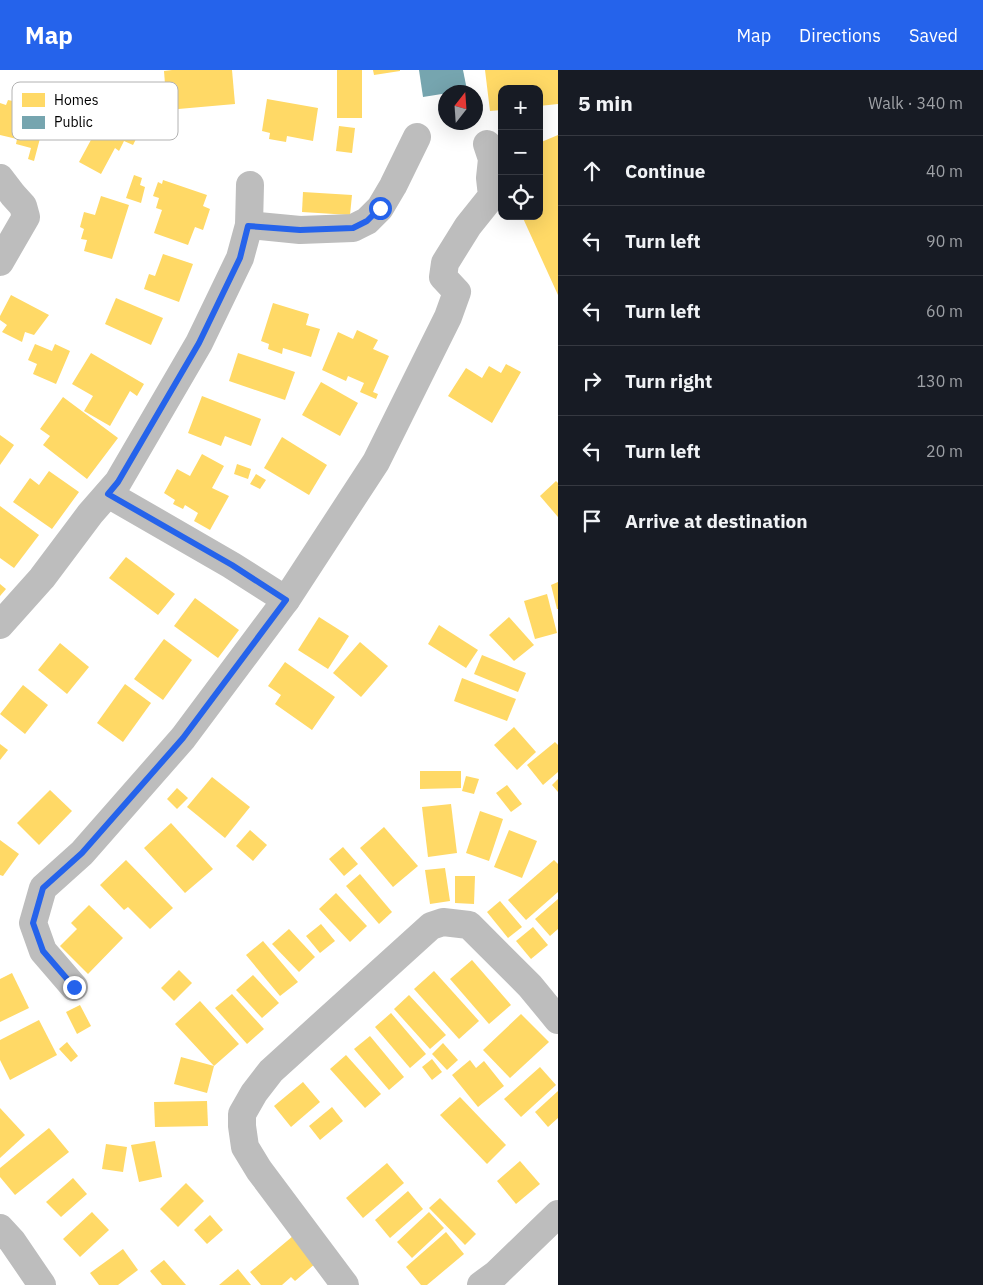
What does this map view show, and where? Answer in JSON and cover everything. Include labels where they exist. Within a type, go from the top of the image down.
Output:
[{"type":"street","points":[[248,226],[309,229],[353,228],[367,221],[380,208],[417,137]]},
{"type":"street","points":[[74,987],[43,951],[33,923],[43,888],[82,853],[183,738],[286,600],[376,462],[448,317],[457,292],[443,277],[445,262],[468,226],[492,196],[490,178],[492,159],[486,144]]},
{"type":"street","points":[[0,178],[23,206],[26,217],[0,262]]},
{"type":"street","points":[[0,625],[42,578],[90,514],[118,482],[199,343],[240,258],[248,226],[250,185]]},
{"type":"street","points":[[108,494],[232,565],[286,600]]},
{"type":"street","points":[[345,1285],[259,1170],[245,1147],[242,1114],[254,1093],[271,1071],[431,926],[443,922],[469,925],[530,986],[558,1020]]},
{"type":"street","points":[[495,1281],[558,1214]]},
{"type":"street","points":[[4,1240],[42,1285]]},
{"type":"building: Homes","points":[[232,70],[235,104],[178,109],[178,82],[165,82],[164,71]]},
{"type":"building: Homes","points":[[337,70],[362,70],[362,118],[337,118]]},
{"type":"building: Homes","points":[[373,70],[400,70],[400,71],[374,75]]},
{"type":"building: Homes","points":[[485,70],[558,70],[558,104],[543,106],[543,85],[498,85],[498,110],[490,111]]},
{"type":"building: Homes","points":[[267,99],[318,108],[313,141],[287,136],[286,142],[269,139],[270,133],[262,131]]},
{"type":"building: Homes","points":[[8,100],[12,101],[12,138],[0,135],[0,103],[6,105]]},
{"type":"building: Homes","points":[[339,126],[355,128],[352,153],[336,151]]},
{"type":"building: Homes","points":[[558,135],[558,295],[524,220],[543,220],[543,141]]},
{"type":"building: Homes","points":[[17,140],[40,140],[34,161],[28,159],[31,148],[16,144]]},
{"type":"building: Homes","points":[[91,140],[136,140],[133,145],[124,141],[119,151],[115,148],[101,174],[79,162]]},
{"type":"building: Homes","points":[[134,175],[142,178],[140,185],[145,187],[141,203],[126,198]]},
{"type":"building: Homes","points":[[163,180],[207,195],[203,206],[210,209],[203,230],[195,227],[188,245],[154,233],[162,210],[156,208],[159,198],[153,196],[158,182],[162,184]]},
{"type":"building: Homes","points":[[303,192],[352,195],[350,215],[302,212]]},
{"type":"building: Homes","points":[[101,196],[129,205],[112,259],[84,251],[87,240],[81,239],[84,229],[80,227],[84,212],[95,215]]},
{"type":"building: Homes","points":[[163,254],[193,264],[179,302],[144,289],[149,274],[155,276]]},
{"type":"building: Homes","points":[[11,295],[49,315],[34,335],[25,332],[22,342],[2,332],[7,325],[0,320],[0,316]]},
{"type":"building: Homes","points":[[116,298],[163,318],[151,345],[105,324]]},
{"type":"building: Homes","points":[[273,303],[309,314],[306,325],[320,329],[311,357],[283,348],[282,354],[268,349],[269,344],[261,341]]},
{"type":"building: Homes","points":[[357,330],[378,340],[373,349],[389,356],[373,392],[378,394],[376,399],[360,392],[364,383],[348,376],[346,381],[322,370],[338,332],[353,339]]},
{"type":"building: Homes","points":[[35,344],[52,351],[55,344],[70,351],[56,384],[33,374],[37,364],[28,360]]},
{"type":"building: Homes","points":[[91,353],[144,384],[137,396],[130,391],[110,426],[84,411],[93,396],[72,384]]},
{"type":"building: Homes","points":[[238,353],[295,372],[285,400],[229,381]]},
{"type":"building: Homes","points":[[506,364],[521,372],[492,423],[448,396],[466,368],[482,378],[489,366],[501,373]]},
{"type":"building: Homes","points":[[321,382],[358,403],[340,436],[302,415]]},
{"type":"building: Homes","points":[[202,396],[261,419],[251,446],[225,436],[221,446],[188,433]]},
{"type":"building: Homes","points":[[63,397],[118,438],[87,479],[43,445],[50,436],[40,429]]},
{"type":"building: Homes","points":[[0,435],[14,445],[0,465]]},
{"type":"building: Homes","points":[[282,437],[327,465],[309,495],[264,468]]},
{"type":"building: Homes","points":[[202,454],[224,466],[212,488],[229,496],[210,530],[194,521],[198,513],[185,505],[183,509],[173,504],[175,500],[164,493],[177,469],[190,476]]},
{"type":"building: Homes","points":[[237,464],[251,469],[248,479],[234,474]]},
{"type":"building: Homes","points":[[49,471],[79,492],[52,529],[13,502],[30,478],[39,485]]},
{"type":"building: Homes","points":[[256,474],[266,480],[260,489],[250,484]]},
{"type":"building: Homes","points":[[556,481],[558,483],[558,517],[540,496]]},
{"type":"building: Homes","points":[[0,506],[39,535],[14,568],[0,558]]},
{"type":"building: Homes","points":[[126,557],[175,594],[158,615],[109,578]]},
{"type":"building: Homes","points":[[558,582],[558,609],[557,609],[551,585]]},
{"type":"building: Homes","points":[[0,584],[6,589],[0,596]]},
{"type":"building: Homes","points":[[547,594],[557,633],[535,639],[524,601]]},
{"type":"building: Homes","points":[[195,598],[239,630],[218,658],[174,626]]},
{"type":"building: Homes","points":[[319,617],[349,636],[328,669],[298,650]]},
{"type":"building: Homes","points":[[509,617],[534,645],[514,661],[489,635]]},
{"type":"building: Homes","points":[[439,625],[478,650],[466,668],[428,644]]},
{"type":"building: Homes","points":[[164,639],[192,660],[163,700],[134,679]]},
{"type":"building: Homes","points":[[360,642],[388,666],[361,697],[333,673]]},
{"type":"building: Homes","points":[[60,643],[89,667],[67,694],[38,670]]},
{"type":"building: Homes","points":[[482,655],[526,673],[518,692],[474,674]]},
{"type":"building: Homes","points":[[285,662],[335,697],[312,730],[275,704],[281,695],[268,686]]},
{"type":"building: Homes","points":[[462,678],[516,699],[507,721],[454,701]]},
{"type":"building: Homes","points":[[125,684],[151,703],[123,742],[97,723]]},
{"type":"building: Homes","points":[[23,685],[48,705],[25,734],[0,714]]},
{"type":"building: Homes","points":[[514,727],[536,752],[517,770],[494,745]]},
{"type":"building: Homes","points":[[555,742],[558,745],[558,772],[543,785],[527,765]]},
{"type":"building: Homes","points":[[0,744],[8,750],[0,760]]},
{"type":"building: Homes","points":[[420,771],[461,771],[461,788],[420,789]]},
{"type":"building: Homes","points":[[466,776],[479,779],[474,794],[462,791]]},
{"type":"building: Homes","points":[[212,777],[250,807],[225,838],[187,807]]},
{"type":"building: Homes","points":[[558,779],[558,792],[552,785]]},
{"type":"building: Homes","points":[[507,785],[522,804],[511,812],[496,793]]},
{"type":"building: Homes","points":[[177,788],[188,798],[177,809],[167,799]]},
{"type":"building: Homes","points":[[50,790],[72,811],[39,845],[17,823]]},
{"type":"building: Homes","points":[[451,804],[457,853],[428,857],[422,807]]},
{"type":"building: Homes","points":[[480,811],[503,819],[489,861],[466,853]]},
{"type":"building: Homes","points":[[171,823],[213,869],[185,893],[144,848]]},
{"type":"building: Homes","points":[[384,827],[418,866],[393,887],[360,848]]},
{"type":"building: Homes","points":[[250,830],[267,845],[253,861],[236,846]]},
{"type":"building: Homes","points":[[509,830],[537,841],[522,878],[494,867]]},
{"type":"building: Homes","points":[[0,840],[19,854],[3,876],[0,875]]},
{"type":"building: Homes","points":[[343,847],[358,864],[344,876],[329,859]]},
{"type":"building: Homes","points":[[126,860],[173,908],[150,929],[128,907],[124,910],[100,885]]},
{"type":"building: Homes","points":[[554,860],[558,864],[558,892],[526,920],[508,900]]},
{"type":"building: Homes","points":[[445,868],[450,901],[430,904],[425,870]]},
{"type":"building: Homes","points":[[360,874],[392,912],[379,924],[346,886]]},
{"type":"building: Homes","points":[[455,876],[475,876],[474,904],[455,903]]},
{"type":"building: Homes","points":[[336,893],[367,926],[350,942],[319,909]]},
{"type":"building: Homes","points":[[558,899],[558,929],[550,936],[535,919]]},
{"type":"building: Homes","points":[[500,901],[522,927],[508,938],[487,912]]},
{"type":"building: Homes","points":[[89,905],[123,938],[88,974],[60,946],[77,929],[71,923]]},
{"type":"building: Homes","points":[[321,924],[335,941],[320,953],[306,936]]},
{"type":"building: Homes","points":[[533,927],[548,945],[531,959],[516,941]]},
{"type":"building: Homes","points":[[289,929],[315,957],[299,972],[272,944]]},
{"type":"building: Homes","points":[[263,941],[298,982],[280,996],[246,955]]},
{"type":"building: Homes","points":[[472,960],[511,1005],[489,1024],[450,979]]},
{"type":"building: Homes","points":[[179,970],[192,983],[174,1001],[161,988]]},
{"type":"building: Homes","points":[[434,971],[479,1021],[459,1039],[414,989]]},
{"type":"building: Homes","points":[[12,973],[29,1008],[0,1022],[0,979]]},
{"type":"building: Homes","points":[[253,975],[279,1003],[262,1018],[236,990]]},
{"type":"building: Homes","points":[[232,994],[264,1029],[247,1044],[215,1008]]},
{"type":"building: Homes","points":[[409,995],[446,1035],[430,1049],[394,1009]]},
{"type":"building: Homes","points":[[200,1001],[239,1044],[214,1066],[175,1024]]},
{"type":"building: Homes","points":[[80,1005],[91,1026],[77,1034],[66,1012]]},
{"type":"building: Homes","points":[[391,1013],[426,1054],[410,1068],[375,1027]]},
{"type":"building: Homes","points":[[521,1014],[549,1042],[510,1078],[483,1050]]},
{"type":"building: Homes","points":[[39,1020],[57,1055],[10,1080],[0,1060],[0,1040]]},
{"type":"building: Homes","points":[[370,1036],[404,1077],[389,1090],[354,1049]]},
{"type":"building: Homes","points":[[67,1042],[78,1056],[71,1062],[59,1049]]},
{"type":"building: Homes","points":[[443,1043],[458,1060],[447,1070],[432,1054]]},
{"type":"building: Homes","points":[[346,1055],[381,1094],[365,1108],[330,1069]]},
{"type":"building: Homes","points":[[181,1057],[214,1066],[207,1093],[174,1084]]},
{"type":"building: Homes","points":[[432,1059],[442,1072],[432,1080],[422,1067]]},
{"type":"building: Homes","points":[[470,1060],[476,1068],[484,1061],[504,1086],[478,1107],[452,1075]]},
{"type":"building: Homes","points":[[540,1067],[556,1085],[521,1117],[504,1099]]},
{"type":"building: Homes","points":[[303,1082],[320,1102],[291,1127],[274,1106]]},
{"type":"building: Homes","points":[[558,1091],[558,1118],[548,1127],[535,1112]]},
{"type":"building: Homes","points":[[460,1097],[506,1145],[487,1164],[440,1115]]},
{"type":"building: Homes","points":[[207,1101],[208,1126],[155,1127],[154,1102]]},
{"type":"building: Homes","points":[[332,1107],[343,1121],[320,1140],[309,1126]]},
{"type":"building: Homes","points":[[0,1108],[25,1135],[0,1158]]},
{"type":"building: Homes","points":[[49,1128],[69,1152],[15,1195],[0,1177],[0,1168]]},
{"type":"building: Homes","points":[[155,1141],[162,1177],[139,1182],[131,1145]]},
{"type":"building: Homes","points":[[106,1144],[127,1147],[123,1172],[102,1169]]},
{"type":"building: Homes","points":[[520,1161],[540,1184],[516,1204],[497,1181]]},
{"type":"building: Homes","points":[[387,1163],[404,1183],[363,1218],[346,1198]]},
{"type":"building: Homes","points":[[73,1178],[87,1194],[61,1217],[46,1202]]},
{"type":"building: Homes","points":[[186,1183],[204,1201],[178,1227],[160,1209]]},
{"type":"building: Homes","points":[[408,1191],[423,1209],[390,1238],[375,1220]]},
{"type":"building: Homes","points":[[440,1198],[476,1234],[465,1245],[429,1208]]},
{"type":"building: Homes","points":[[92,1212],[109,1230],[80,1257],[63,1239]]},
{"type":"building: Homes","points":[[429,1212],[444,1228],[412,1258],[397,1242]]},
{"type":"building: Homes","points":[[210,1215],[223,1230],[207,1244],[194,1230]]},
{"type":"building: Homes","points":[[446,1232],[464,1254],[427,1285],[421,1285],[406,1267]]},
{"type":"building: Homes","points":[[293,1236],[316,1263],[295,1281],[291,1277],[282,1285],[261,1285],[250,1272]]},
{"type":"building: Homes","points":[[123,1249],[138,1270],[118,1285],[99,1285],[90,1273]]},
{"type":"building: Homes","points":[[164,1260],[186,1285],[162,1285],[150,1271]]},
{"type":"building: Homes","points":[[238,1269],[251,1285],[219,1285]]},
{"type":"building: Public","points":[[419,70],[463,70],[466,85],[438,85],[438,95],[423,97]]},
{"type":"route","points":[[74,987],[43,951],[33,923],[43,888],[82,853],[183,738],[286,600],[232,565],[108,494],[118,482],[199,343],[240,258],[248,226],[300,230],[353,228],[367,221],[380,208]]}]
